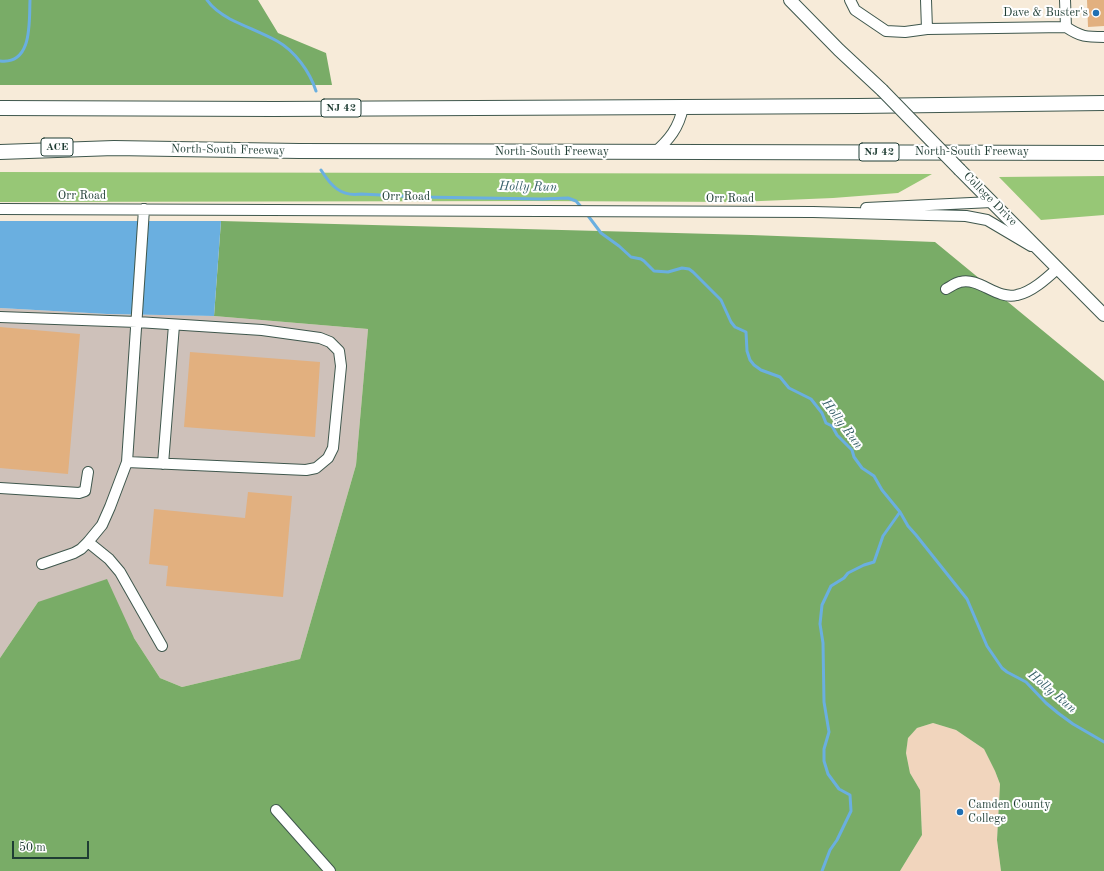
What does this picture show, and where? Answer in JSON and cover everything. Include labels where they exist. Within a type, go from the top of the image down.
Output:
[{"type":"highway","name":"NJ 42","points":[[0,108],[289,109],[1104,103]]},
{"type":"highway","name":"ACE","points":[[0,145],[114,148]]},
{"type":"highway","name":"North-South Freeway","points":[[0,152],[114,148],[299,151],[654,153],[1104,153]]},
{"type":"main road","name":"College Drive","points":[[790,0],[882,90],[1104,315]]},
{"type":"street","points":[[850,0],[856,10],[886,31],[905,32],[927,29],[1066,27],[1076,34],[1086,37],[1104,37]]},
{"type":"street","points":[[926,0],[927,29]]},
{"type":"street","points":[[1065,0],[1066,27]]},
{"type":"street","points":[[654,153],[671,137],[677,127],[683,107]]},
{"type":"street","name":"Orr Road","points":[[813,212],[992,202]]},
{"type":"street","points":[[42,564],[74,553],[88,542],[102,525],[126,462],[144,208]]},
{"type":"street","name":"Orr Road","points":[[0,209],[144,208],[813,212],[977,217],[999,226],[1043,253]]},
{"type":"street","points":[[946,289],[960,282],[972,282],[989,290],[1016,296],[1037,286],[1058,268]]},
{"type":"street","points":[[0,317],[137,322],[262,330],[320,338],[330,342],[339,351],[341,366],[333,448],[328,458],[316,468],[306,470],[126,462]]},
{"type":"street","points":[[163,464],[174,325]]},
{"type":"street","points":[[0,488],[79,493],[85,491],[88,472]]},
{"type":"street","points":[[88,542],[109,558],[120,572],[162,646]]},
{"type":"street","points":[[276,810],[330,871]]},
{"type":"shaded area","points":[[0,308],[107,314],[214,316],[368,329],[356,465],[300,659],[182,687],[160,678],[134,638],[38,602],[0,658]]},
{"type":"shaded area","name":"Camden County College","points":[[933,723],[956,730],[984,749],[995,771],[1000,784],[997,840],[1001,871],[900,871],[922,835],[920,790],[910,773],[906,753],[908,737],[917,728]]},
{"type":"green space","points":[[0,0],[258,0],[278,33],[326,53],[332,85],[0,85]]},
{"type":"green space","points":[[0,172],[932,174],[898,193],[833,198],[737,202],[0,202]]},
{"type":"green space","points":[[1104,176],[1104,215],[1041,220],[999,177]]},
{"type":"green space","points":[[221,221],[751,235],[935,242],[1104,381],[1104,871],[1001,871],[997,840],[1000,784],[995,771],[984,749],[956,730],[933,723],[917,728],[908,738],[906,753],[910,773],[920,790],[922,835],[900,871],[0,871],[0,658],[38,602],[107,579],[134,638],[160,678],[182,687],[300,659],[356,465],[368,329],[214,316]]},
{"type":"water","points":[[0,221],[221,221],[214,316],[107,314],[0,308]]},
{"type":"building","name":"Dave & Buster's","points":[[1087,0],[1104,0],[1104,26],[1088,27]]},
{"type":"building","points":[[0,327],[80,334],[68,474],[0,468]]},
{"type":"building","points":[[190,352],[320,362],[315,437],[184,427]]},
{"type":"building","points":[[248,492],[292,496],[283,597],[166,586],[168,566],[149,564],[154,509],[245,518]]},
{"type":"waterway","points":[[0,61],[11,60],[18,56],[24,49],[29,30],[30,0]]},
{"type":"waterway","name":"Holly Run","points":[[207,0],[223,15],[266,35],[290,50],[306,69],[316,91]]},
{"type":"waterway","name":"Holly Run","points":[[321,170],[337,189],[348,194],[420,197],[568,198],[576,201],[583,209]]},
{"type":"waterway","name":"Holly Run","points":[[586,213],[601,233],[631,257],[641,259],[654,271],[668,272],[682,268],[689,269],[721,300],[731,322],[735,327],[746,332],[747,351],[750,360],[754,365],[761,370],[780,377],[789,388],[811,399],[822,413],[826,423],[832,426],[837,435],[852,450],[854,457],[862,468],[874,476],[882,490],[900,512],[908,526],[967,599],[987,646],[1002,668],[1026,682],[1046,703],[1073,724],[1104,742]]},
{"type":"waterway","points":[[822,871],[830,850],[837,840],[851,811],[850,795],[839,789],[828,774],[824,761],[824,749],[829,732],[824,702],[823,643],[820,624],[822,605],[831,586],[844,578],[848,573],[874,562],[883,536],[900,512]]},
{"type":"place","name":"Dave & Buster's","points":[[1096,13]]},
{"type":"place","name":"Camden County College","points":[[960,812]]}]
